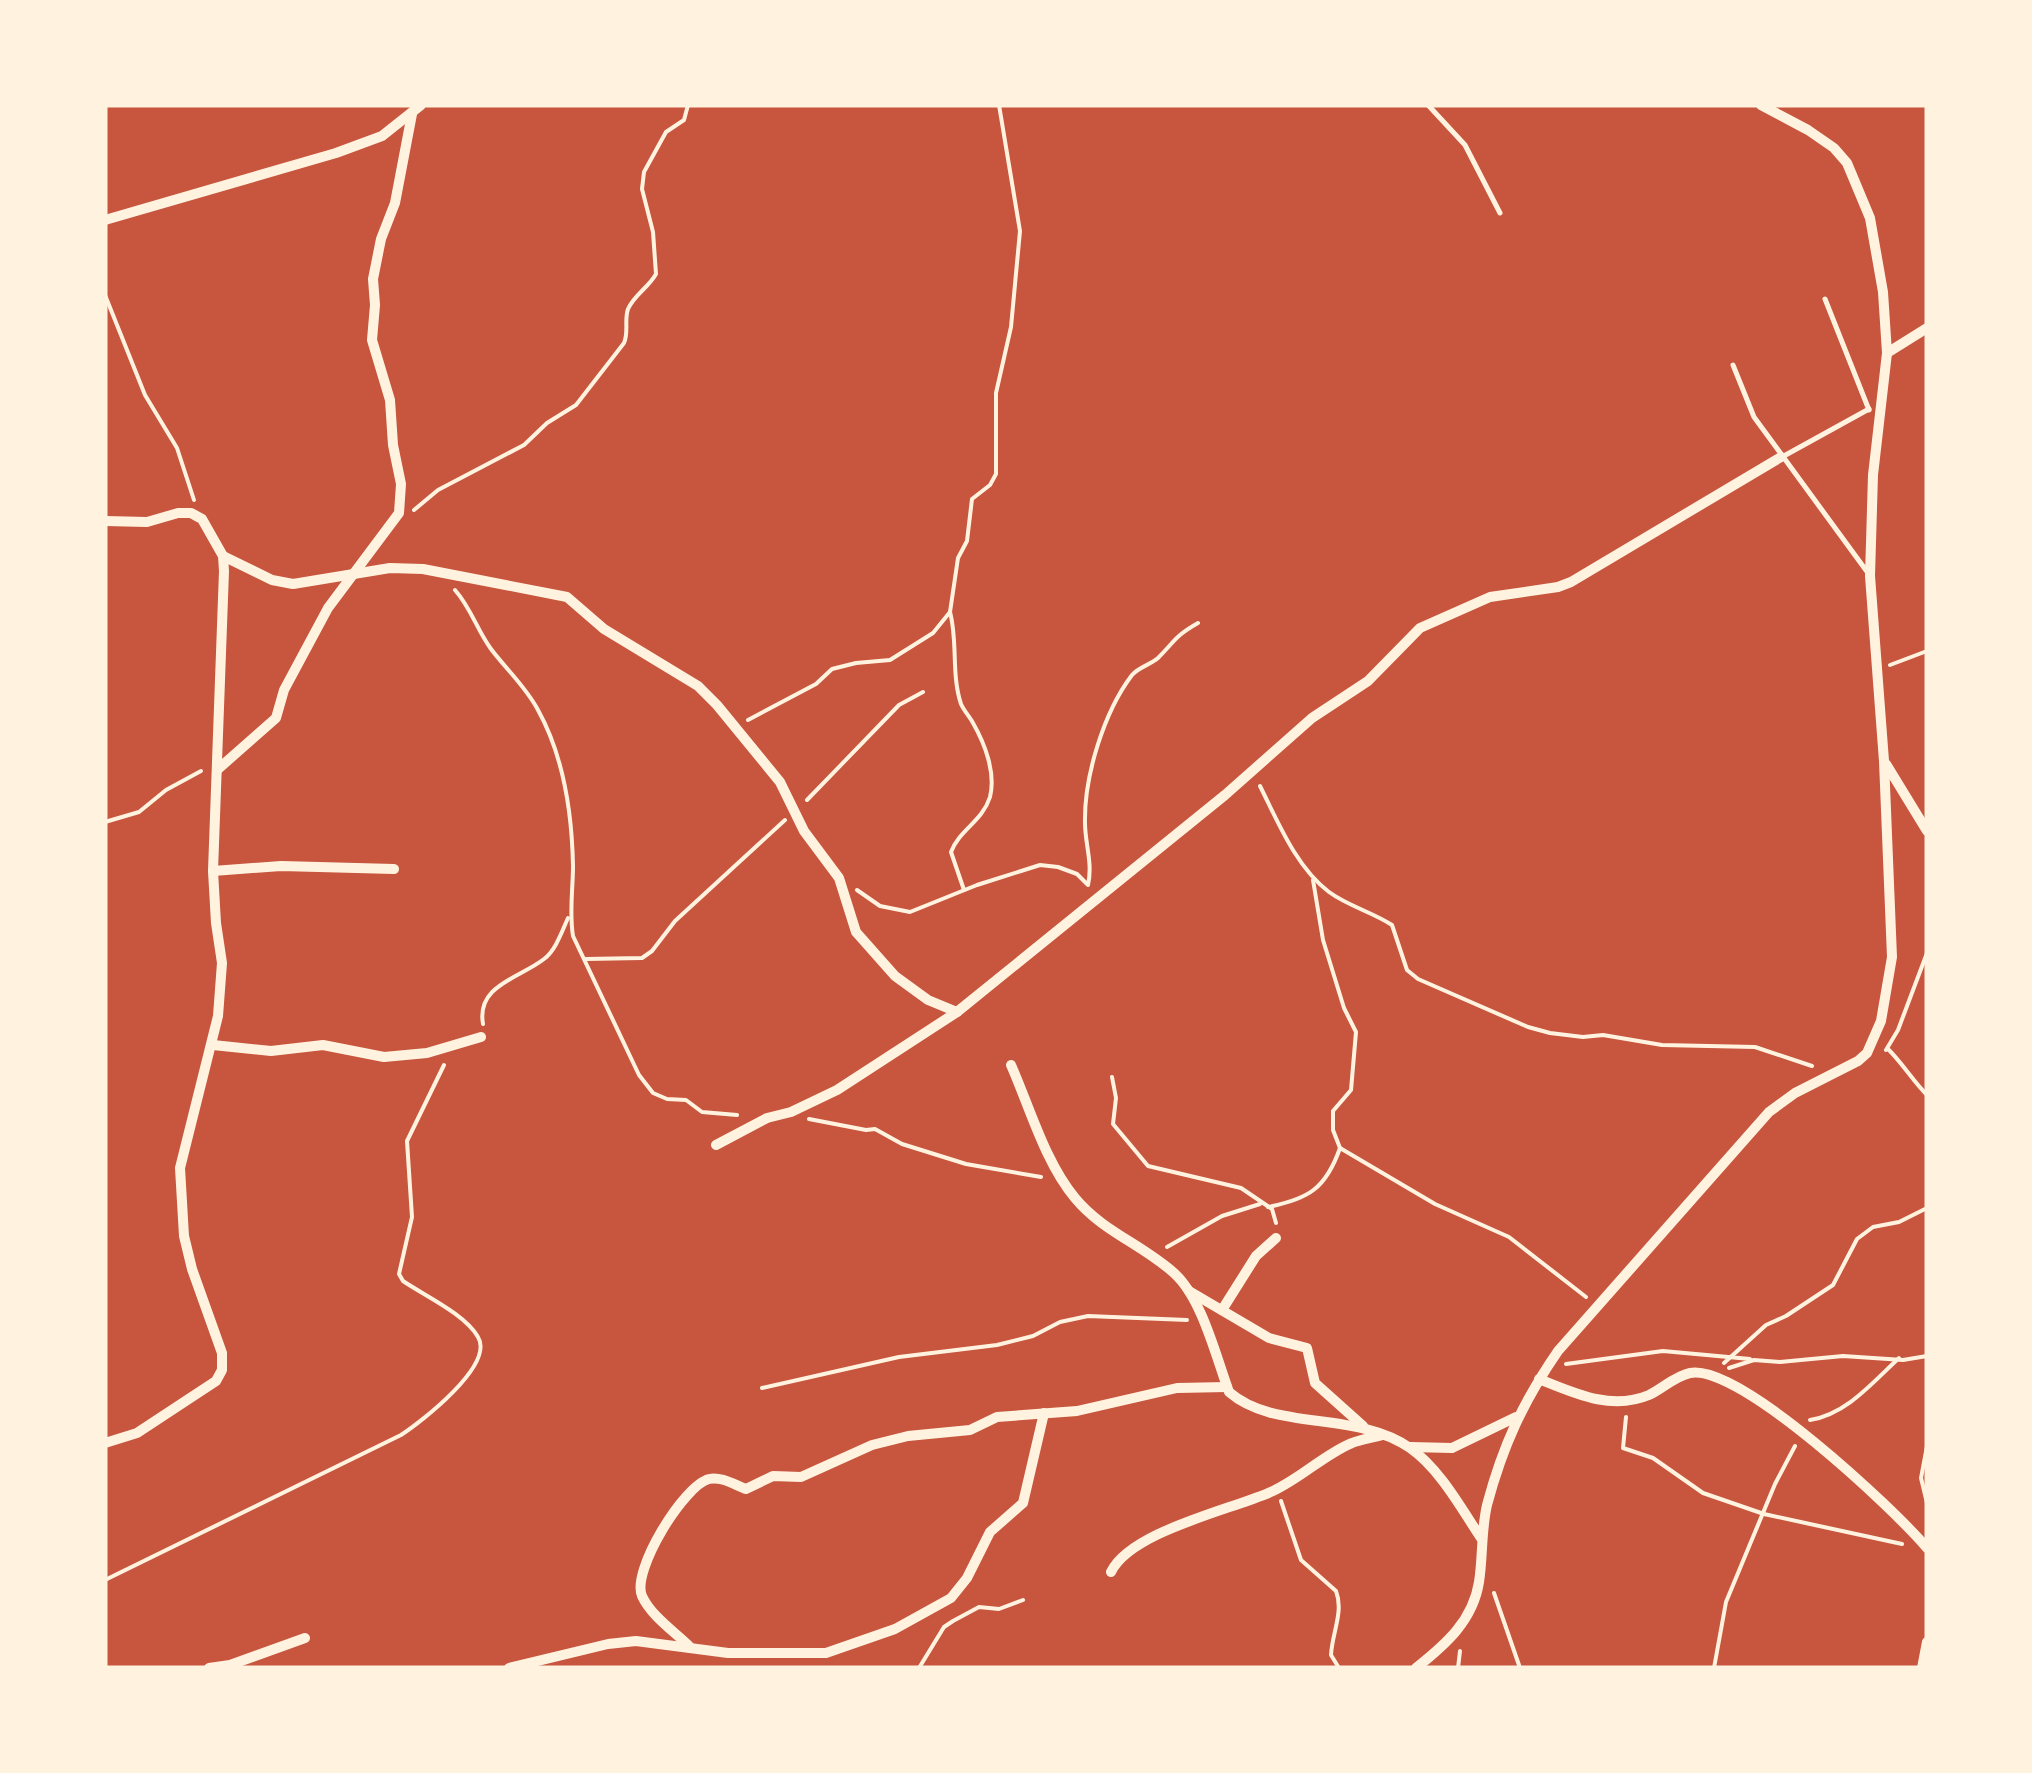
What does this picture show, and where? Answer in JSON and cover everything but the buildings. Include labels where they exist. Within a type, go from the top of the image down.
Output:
[{"type":"street","points":[[1416,1668],[1447,1643],[1471,1611],[1478,1587],[1487,1508],[1517,1416],[1539,1378],[1596,1307],[1769,1112],[1867,1053],[1881,1022],[1892,957],[1884,762],[1870,576],[1873,475],[1887,353],[1884,292],[1870,218],[1855,177],[1834,148],[1761,105]]},
{"type":"street","points":[[105,220],[336,153],[382,136],[417,110]]},
{"type":"street","points":[[217,766],[276,718],[284,690],[328,608],[394,524],[401,502],[390,400],[372,340],[373,279],[417,110]]},
{"type":"street","points":[[1887,353],[1927,328]]},
{"type":"street","points":[[716,1145],[869,1072],[957,1012],[1253,771],[1312,718],[1380,672],[1420,628],[1490,597],[1572,582],[1781,457]]},
{"type":"street","points":[[105,521],[147,522],[191,513],[202,518],[224,556],[213,871],[222,964],[213,1045],[180,1168],[188,1253],[198,1293],[222,1353],[222,1370],[206,1388],[136,1433],[105,1443]]},
{"type":"street","points":[[224,556],[272,580],[293,584],[390,568],[438,572],[567,597],[604,629],[698,686],[780,782],[794,812],[843,886],[851,924],[888,968],[928,1000],[957,1012]]},
{"type":"street","points":[[1884,762],[1927,831]]},
{"type":"street","points":[[213,871],[280,866],[394,869]]},
{"type":"street","points":[[213,1045],[271,1052],[323,1044],[384,1056],[454,1048],[481,1037]]},
{"type":"street","points":[[1011,1065],[1064,1184],[1102,1223],[1174,1273],[1188,1290],[1228,1387],[1241,1402],[1261,1410],[1365,1428],[1409,1447],[1426,1462],[1481,1538]]},
{"type":"street","points":[[1222,1310],[1256,1256],[1276,1238]]},
{"type":"street","points":[[1188,1290],[1269,1338],[1307,1348],[1315,1382],[1365,1428]]},
{"type":"street","points":[[1539,1378],[1610,1402],[1655,1392],[1691,1372],[1712,1376],[1803,1433],[1900,1517],[1927,1548]]},
{"type":"street","points":[[690,1647],[640,1594],[640,1578],[665,1527],[698,1485],[708,1479],[722,1479],[746,1489],[772,1476],[792,1478],[819,1470],[872,1445],[930,1433],[970,1430],[998,1418],[1077,1411],[1177,1388],[1228,1387]]},
{"type":"street","points":[[509,1668],[622,1642],[728,1653],[826,1653],[862,1642],[932,1610],[951,1598],[967,1578],[990,1532],[1023,1503],[1044,1413]]},
{"type":"street","points":[[1409,1447],[1452,1448],[1517,1416]]},
{"type":"street","points":[[1111,1572],[1117,1560],[1132,1548],[1173,1528],[1277,1489],[1352,1443],[1383,1435]]},
{"type":"street","points":[[208,1668],[230,1665],[305,1638]]},
{"type":"street","points":[[1922,1668],[1927,1642]]},
{"type":"lane","points":[[1428,105],[1465,145],[1500,213]]},
{"type":"lane","points":[[1825,299],[1869,410]]},
{"type":"lane","points":[[1733,365],[1754,417],[1870,576]]},
{"type":"lane","points":[[1781,457],[1880,404]]},
{"type":"path","points":[[412,511],[438,490],[524,445],[546,423],[576,405],[624,344],[626,314],[631,303],[656,274],[653,232],[642,188],[646,164],[666,132],[684,120],[688,105]]},
{"type":"path","points":[[964,890],[951,852],[957,836],[983,816],[991,792],[992,770],[962,705],[950,612],[958,558],[967,541],[972,499],[990,485],[996,474],[996,393],[1008,348],[1014,296],[1020,231],[1000,105]]},
{"type":"path","points":[[105,295],[145,394],[177,448],[202,518]]},
{"type":"path","points":[[438,572],[473,613],[486,642],[538,709],[548,732],[566,788],[573,865],[573,936],[639,1075],[654,1093],[667,1099],[686,1100],[702,1112],[767,1118]]},
{"type":"path","points":[[735,726],[816,684],[832,669],[856,662],[890,660],[905,653],[933,633],[950,612]]},
{"type":"path","points":[[1092,902],[1085,823],[1107,716],[1134,672],[1158,658],[1175,635],[1198,623]]},
{"type":"path","points":[[1878,670],[1927,650]]},
{"type":"path","points":[[584,959],[642,958],[652,952],[675,922],[794,812],[899,705],[923,692]]},
{"type":"path","points":[[105,822],[139,812],[166,790],[217,766]]},
{"type":"path","points":[[1253,771],[1284,835],[1312,876],[1330,892],[1392,925],[1407,970],[1418,978],[1528,1028],[1662,1045],[1754,1047],[1831,1072]]},
{"type":"path","points":[[843,886],[863,892],[880,906],[910,912],[1040,866],[1077,874],[1088,885]]},
{"type":"path","points":[[1149,1256],[1222,1216],[1315,1192],[1340,1148],[1332,1120],[1338,1103],[1351,1090],[1356,1032],[1344,1008],[1323,940],[1312,876]]},
{"type":"path","points":[[481,1037],[482,1009],[491,992],[544,960],[570,916]]},
{"type":"path","points":[[1888,1049],[1927,953]]},
{"type":"path","points":[[105,1580],[401,1435],[430,1416],[436,1404],[465,1383],[480,1338],[456,1313],[403,1281],[400,1274],[412,1217],[408,1140],[454,1048]]},
{"type":"path","points":[[1867,1053],[1888,1049]]},
{"type":"path","points":[[1888,1049],[1907,1069],[1914,1085],[1927,1095]]},
{"type":"path","points":[[1112,1077],[1116,1098],[1113,1124],[1141,1162],[1241,1188],[1260,1204]]},
{"type":"path","points":[[791,1112],[874,1129],[902,1144],[966,1164],[1024,1172],[1064,1184]]},
{"type":"path","points":[[1340,1148],[1435,1204],[1509,1236],[1596,1307]]},
{"type":"path","points":[[1268,1206],[1277,1226],[1276,1238]]},
{"type":"path","points":[[1730,1357],[1766,1324],[1786,1316],[1833,1285],[1857,1239],[1873,1227],[1899,1222],[1927,1208]]},
{"type":"path","points":[[762,1388],[898,1357],[996,1345],[1088,1316],[1202,1321]]},
{"type":"path","points":[[1550,1364],[1662,1352],[1780,1362],[1843,1356],[1927,1356]]},
{"type":"path","points":[[1791,1424],[1834,1413],[1899,1358]]},
{"type":"path","points":[[1714,1373],[1754,1360]]},
{"type":"path","points":[[1629,1400],[1623,1436],[1626,1450],[1654,1458],[1703,1493],[1836,1532],[1927,1548]]},
{"type":"path","points":[[1714,1668],[1726,1602],[1775,1484],[1803,1433]]},
{"type":"path","points":[[1927,1446],[1922,1478],[1927,1503]]},
{"type":"path","points":[[1277,1489],[1301,1560],[1339,1598],[1331,1655],[1339,1668]]},
{"type":"path","points":[[1478,1587],[1497,1595],[1520,1668]]},
{"type":"path","points":[[919,1668],[944,1627],[953,1621],[979,1608],[999,1609],[1022,1600]]}]
